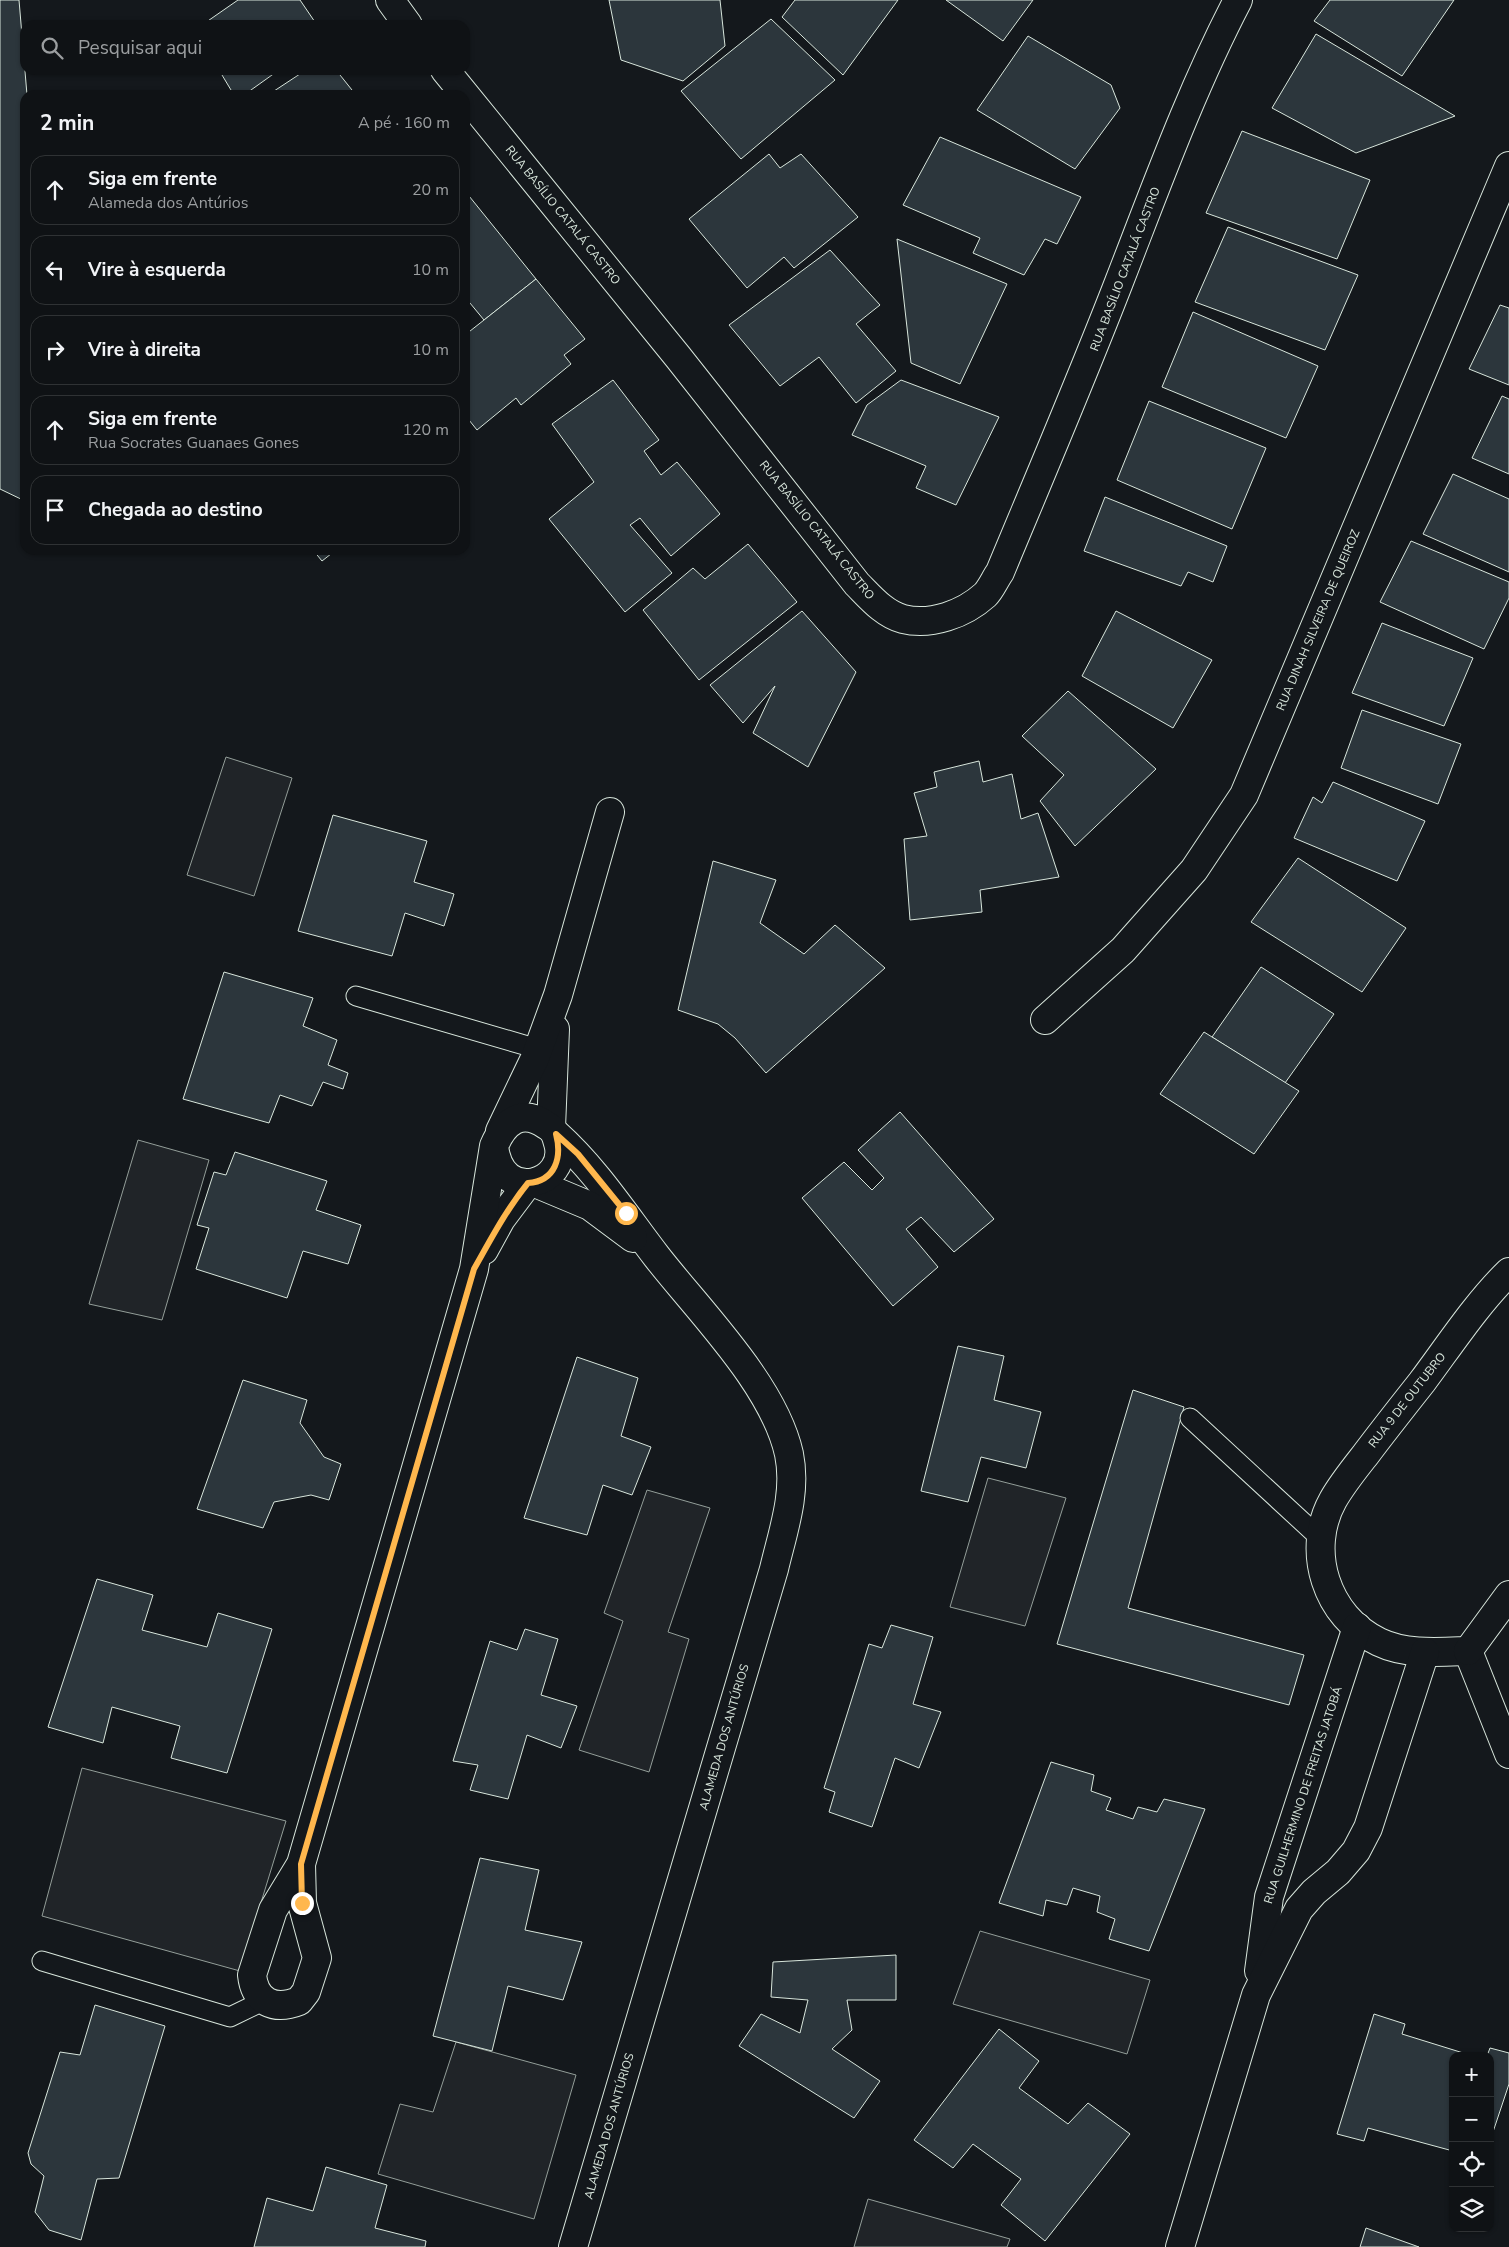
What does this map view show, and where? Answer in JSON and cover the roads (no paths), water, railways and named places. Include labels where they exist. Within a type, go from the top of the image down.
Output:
[{"type":"street","points":[[390,0],[404,20]]},
{"type":"street","name":"RUA BASÍLIO CATALÁ CASTRO","points":[[470,101],[678,357],[857,584],[879,606],[902,619],[931,622],[960,612],[986,594],[1000,572],[1088,362],[1186,112],[1214,45],[1238,0]]},
{"type":"street","name":"RUA BASÍLIO CATALÁ CASTRO","points":[[449,75],[461,90]]},
{"type":"street","name":"RUA DINAH SILVEIRA DE QUEIROZ","points":[[1045,1020],[1123,950],[1188,878],[1244,795],[1509,166]]},
{"type":"street","points":[[301,1864],[302,1903],[317,1958],[306,1992],[299,2001],[280,2006],[263,2000],[253,1986],[252,1975],[273,1910],[301,1864],[474,1269],[497,1138],[538,1049],[558,995],[610,812]]},
{"type":"street","points":[[474,1269],[501,1219],[532,1183],[548,1175],[557,1163],[560,1149],[554,1131],[553,1063],[558,995]]},
{"type":"street","points":[[532,1183],[515,1181],[502,1173],[495,1160],[497,1138],[511,1121],[525,1117],[539,1120],[554,1131]]},
{"type":"street","name":"ALAMEDA DOS ANTÚRIOS","points":[[554,1131],[600,1179],[658,1257],[702,1310],[749,1373],[775,1414],[789,1454],[791,1498],[771,1578],[573,2247]]},
{"type":"street","name":"ALAMEDA DOS ANTÚRIOS","points":[[532,1183],[590,1206],[658,1257]]},
{"type":"street","name":"RUA 9 DE OUTUBRO","points":[[1468,1651],[1424,1652],[1402,1649],[1379,1642],[1357,1628],[1337,1606],[1326,1583],[1320,1560],[1320,1538],[1332,1501],[1356,1467],[1467,1322],[1509,1272]]},
{"type":"street","points":[[1509,1595],[1468,1651],[1509,1754]]},
{"type":"street","name":"RUA GUILHERMINO DE FREITAS JATOBÁ","points":[[1180,2247],[1256,1995],[1270,1896],[1357,1628]]},
{"type":"street","name":"RUA GUILHERMINO DE FREITAS JATOBÁ","points":[[1256,1995],[1299,1909],[1314,1892],[1338,1872],[1356,1851],[1368,1828],[1424,1652]]},
{"type":"lane","points":[[356,996],[538,1049]]},
{"type":"lane","points":[[1190,1418],[1320,1538]]},
{"type":"lane","points":[[42,1961],[230,2017],[263,2000]]}]
